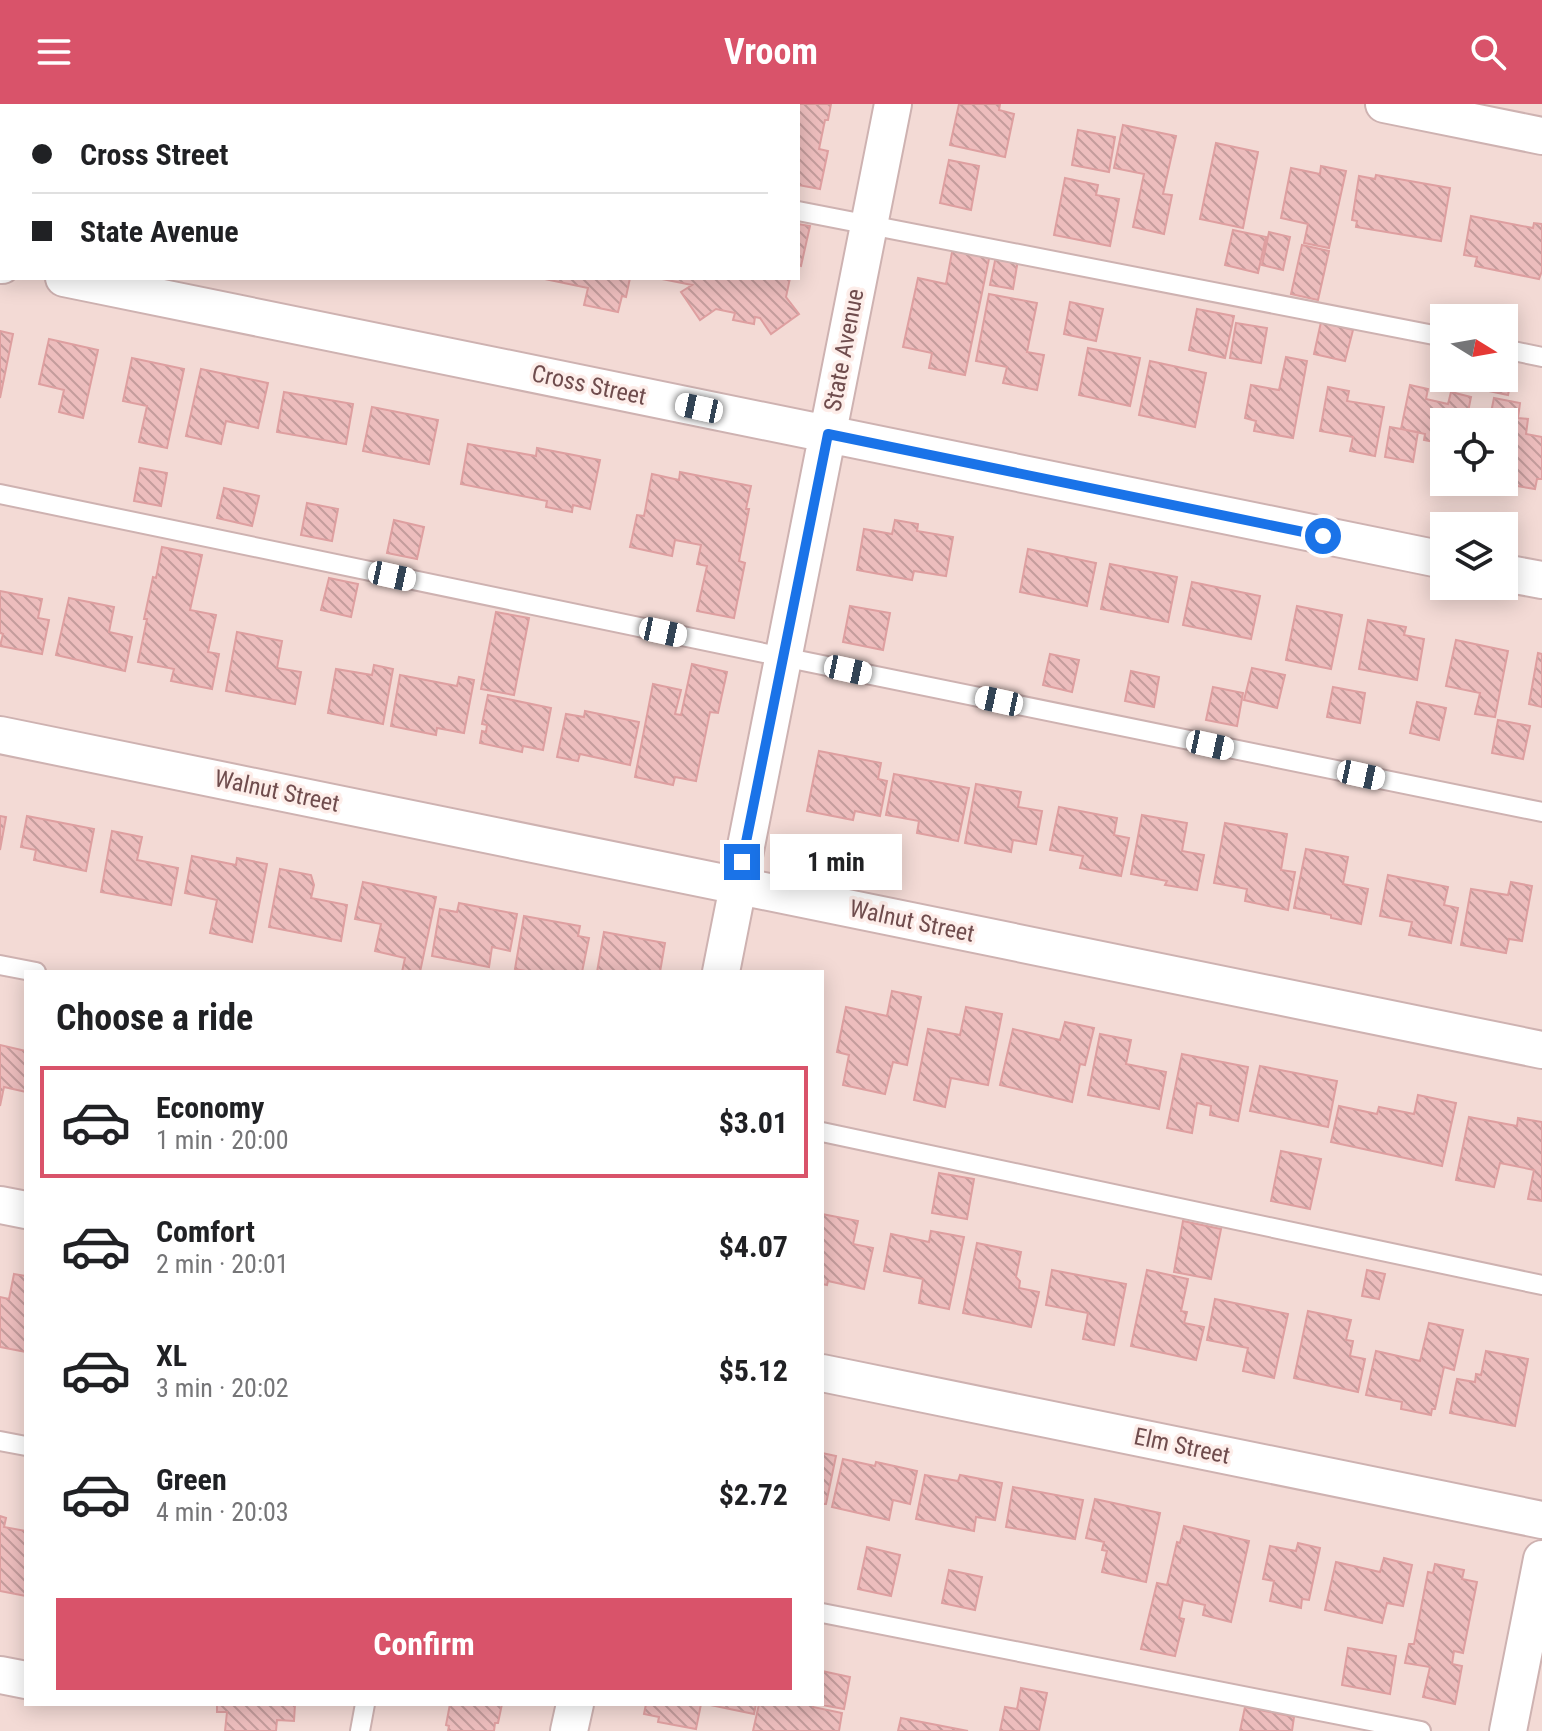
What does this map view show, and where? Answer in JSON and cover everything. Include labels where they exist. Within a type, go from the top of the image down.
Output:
[{"type":"street","name":"State Avenue","points":[[721,970],[893,104]]},
{"type":"street","points":[[1384,104],[1542,136]]},
{"type":"street","name":"Cross Street","points":[[74,280],[1430,557]]},
{"type":"street","points":[[1518,576],[1542,580]]},
{"type":"street","name":"Walnut Street","points":[[0,735],[1542,1050]]},
{"type":"street","points":[[0,1205],[24,1210]]},
{"type":"street","name":"Elm Street","points":[[824,1373],[1542,1520]]},
{"type":"street","points":[[1508,1731],[1542,1559]]},
{"type":"street","points":[[0,1675],[24,1680]]},
{"type":"street","points":[[569,1731],[575,1706]]},
{"type":"lane","points":[[800,211],[1430,334]]},
{"type":"lane","points":[[1518,352],[1542,357]]},
{"type":"lane","points":[[0,494],[1542,812]]},
{"type":"lane","points":[[0,965],[26,970]]},
{"type":"lane","points":[[824,1132],[1542,1285]]},
{"type":"lane","points":[[0,1441],[24,1446]]},
{"type":"lane","points":[[824,1613],[1421,1731]]},
{"type":"lane","points":[[360,1731],[365,1706]]},
{"type":"shaded area","points":[[800,104],[1542,104],[1542,1731],[0,1731],[0,280],[800,280]]},
{"type":"building","points":[[800,104],[831,104],[819,149],[828,151],[820,189],[800,185]]},
{"type":"building","points":[[959,104],[1000,104],[999,110],[1014,114],[1005,157],[950,145]]},
{"type":"building","points":[[1123,125],[1176,136],[1163,194],[1172,195],[1164,234],[1133,227],[1144,174],[1114,168]]},
{"type":"building","points":[[1078,130],[1115,137],[1109,172],[1072,165]]},
{"type":"building","points":[[1216,143],[1258,152],[1243,228],[1200,219]]},
{"type":"building","points":[[949,160],[979,166],[971,210],[940,203]]},
{"type":"building","points":[[1321,166],[1346,171],[1329,248],[1304,243],[1308,224],[1281,218],[1291,168],[1320,174]]},
{"type":"building","points":[[1376,175],[1450,188],[1441,241],[1356,227],[1357,221],[1352,220],[1359,176],[1375,179]]},
{"type":"building","points":[[1065,178],[1098,185],[1096,195],[1119,199],[1110,246],[1054,235]]},
{"type":"building","points":[[1471,216],[1533,228],[1534,223],[1542,224],[1542,271],[1539,279],[1475,266],[1477,257],[1464,255]]},
{"type":"building","points":[[800,224],[810,226],[800,266]]},
{"type":"building","points":[[1233,230],[1266,237],[1258,273],[1225,265]]},
{"type":"building","points":[[1269,232],[1290,237],[1283,270],[1262,265]]},
{"type":"building","points":[[1302,245],[1329,251],[1318,300],[1291,294]]},
{"type":"building","points":[[953,247],[990,254],[965,375],[929,368],[932,353],[903,347],[918,278],[946,284]]},
{"type":"building","points":[[996,256],[1018,260],[1013,289],[990,285]]},
{"type":"building","points":[[550,280],[630,280],[626,297],[622,296],[618,312],[584,305],[588,288]]},
{"type":"building","points":[[667,280],[790,280],[786,297],[799,314],[771,334],[760,318],[755,317],[754,324],[733,320],[735,313],[716,309],[700,320],[681,292],[692,285]]},
{"type":"building","points":[[989,294],[1037,303],[1027,352],[1044,355],[1037,390],[1003,383],[1007,367],[976,361]]},
{"type":"building","points":[[1070,302],[1103,309],[1096,341],[1064,334]]},
{"type":"building","points":[[1197,309],[1234,316],[1225,358],[1189,350]]},
{"type":"building","points":[[1321,322],[1353,330],[1345,361],[1314,354]]},
{"type":"building","points":[[1236,323],[1267,328],[1261,363],[1230,358]]},
{"type":"building","points":[[0,331],[13,334],[0,398]]},
{"type":"building","points":[[49,339],[98,350],[83,418],[59,412],[64,390],[39,384]]},
{"type":"building","points":[[1088,348],[1140,358],[1130,406],[1079,395]]},
{"type":"building","points":[[1286,357],[1307,361],[1293,438],[1254,431],[1256,421],[1245,418],[1251,385],[1279,390]]},
{"type":"building","points":[[132,358],[184,369],[167,448],[139,442],[147,406],[123,401]]},
{"type":"building","points":[[1150,361],[1206,373],[1195,427],[1139,415]]},
{"type":"building","points":[[201,369],[268,383],[258,428],[226,421],[221,444],[186,436]]},
{"type":"building","points":[[1410,385],[1428,389],[1426,399],[1448,404],[1451,392],[1471,397],[1469,408],[1430,408],[1430,441],[1424,440],[1425,434],[1401,429]]},
{"type":"building","points":[[1328,387],[1349,391],[1347,401],[1384,407],[1375,456],[1350,451],[1353,437],[1320,431]]},
{"type":"building","points":[[284,392],[353,404],[346,444],[277,432]]},
{"type":"building","points":[[1494,398],[1520,403],[1518,418],[1518,408],[1492,408]]},
{"type":"building","points":[[372,407],[438,420],[429,464],[363,451]]},
{"type":"building","points":[[1518,418],[1528,419],[1526,434],[1542,437],[1542,479],[1537,479],[1535,489],[1518,486]]},
{"type":"building","points":[[1390,427],[1418,432],[1413,462],[1385,457]]},
{"type":"building","points":[[468,444],[536,456],[537,448],[600,460],[590,509],[573,505],[572,512],[546,507],[547,501],[461,484]]},
{"type":"building","points":[[140,468],[167,473],[161,506],[134,501]]},
{"type":"building","points":[[680,472],[751,486],[739,561],[745,563],[734,618],[697,611],[707,566],[697,564],[701,545],[675,540],[672,556],[630,547],[637,515],[644,516],[652,474],[679,480]]},
{"type":"building","points":[[224,488],[259,496],[252,526],[217,518]]},
{"type":"building","points":[[307,503],[338,509],[332,541],[301,535]]},
{"type":"building","points":[[394,520],[424,527],[417,559],[387,553]]},
{"type":"building","points":[[895,520],[918,524],[917,531],[953,537],[946,576],[914,571],[912,580],[857,570],[864,529],[892,534]]},
{"type":"building","points":[[162,547],[202,555],[190,610],[216,615],[208,652],[219,654],[212,689],[171,681],[174,669],[138,662],[147,619],[144,619]]},
{"type":"building","points":[[1028,549],[1096,563],[1087,606],[1020,592]]},
{"type":"building","points":[[1110,564],[1177,577],[1168,622],[1101,609]]},
{"type":"building","points":[[329,578],[358,584],[351,617],[321,610]]},
{"type":"building","points":[[1192,582],[1260,596],[1251,639],[1183,625]]},
{"type":"building","points":[[0,591],[42,599],[38,618],[49,620],[42,654],[0,646],[3,634],[0,633]]},
{"type":"building","points":[[69,598],[114,607],[109,632],[132,637],[125,671],[56,655]]},
{"type":"building","points":[[850,606],[890,613],[883,650],[843,642]]},
{"type":"building","points":[[1297,606],[1342,615],[1331,669],[1286,660]]},
{"type":"building","points":[[496,612],[529,618],[514,695],[481,689]]},
{"type":"building","points":[[1368,620],[1406,627],[1404,635],[1424,639],[1417,680],[1359,669]]},
{"type":"building","points":[[237,632],[282,641],[277,668],[301,672],[295,704],[226,691]]},
{"type":"building","points":[[1456,640],[1508,651],[1495,717],[1475,714],[1480,693],[1446,686]]},
{"type":"building","points":[[1538,653],[1542,654],[1542,707],[1529,704]]},
{"type":"building","points":[[1050,654],[1079,660],[1072,692],[1043,685]]},
{"type":"building","points":[[692,664],[727,672],[718,713],[710,712],[696,781],[675,777],[673,785],[635,777],[653,684],[681,690],[675,714],[681,715]]},
{"type":"building","points":[[374,665],[393,669],[383,724],[328,713],[336,669],[372,675]]},
{"type":"building","points":[[1252,668],[1285,675],[1277,708],[1244,700]]},
{"type":"building","points":[[1131,671],[1159,677],[1154,707],[1125,701]]},
{"type":"building","points":[[400,675],[457,686],[459,677],[474,680],[464,733],[437,728],[436,735],[391,726]]},
{"type":"building","points":[[1213,687],[1243,693],[1237,726],[1206,720]]},
{"type":"building","points":[[1333,687],[1365,693],[1360,723],[1327,717]]},
{"type":"building","points":[[488,695],[551,708],[543,750],[523,746],[522,752],[480,743],[482,731],[486,732],[487,725],[482,724]]},
{"type":"building","points":[[1417,702],[1446,708],[1439,740],[1410,733]]},
{"type":"building","points":[[585,711],[639,722],[630,765],[580,754],[578,761],[557,757],[566,714],[584,717]]},
{"type":"building","points":[[1498,720],[1530,726],[1523,759],[1492,753]]},
{"type":"building","points":[[819,751],[881,763],[878,779],[887,781],[880,816],[855,811],[853,820],[807,811]]},
{"type":"building","points":[[894,774],[969,788],[958,841],[917,833],[919,821],[886,815]]},
{"type":"building","points":[[976,784],[1021,792],[1018,807],[1042,811],[1036,844],[1013,840],[1011,852],[965,843]]},
{"type":"building","points":[[1059,807],[1117,818],[1114,835],[1129,838],[1121,876],[1080,868],[1083,856],[1050,850]]},
{"type":"building","points":[[1142,815],[1187,823],[1182,851],[1204,855],[1197,890],[1165,885],[1167,881],[1131,874]]},
{"type":"building","points":[[0,816],[6,817],[0,850]]},
{"type":"building","points":[[27,816],[94,829],[86,871],[34,860],[36,850],[21,847]]},
{"type":"building","points":[[1225,823],[1287,834],[1281,870],[1295,872],[1288,910],[1245,901],[1247,889],[1214,883]]},
{"type":"building","points":[[112,831],[142,837],[137,860],[178,868],[171,905],[101,892]]},
{"type":"building","points":[[1306,849],[1348,857],[1343,884],[1368,889],[1361,924],[1294,908]]},
{"type":"building","points":[[192,856],[236,865],[237,858],[267,864],[252,942],[210,933],[217,900],[185,893]]},
{"type":"building","points":[[280,869],[311,875],[314,885],[311,898],[347,905],[341,941],[269,927]]},
{"type":"building","points":[[1388,875],[1448,887],[1444,905],[1458,908],[1451,943],[1409,935],[1412,922],[1380,916]]},
{"type":"building","points":[[363,882],[436,897],[420,970],[402,970],[405,958],[375,951],[381,924],[355,919]]},
{"type":"building","points":[[1511,882],[1532,886],[1522,941],[1509,939],[1506,953],[1461,945],[1471,889],[1508,895]]},
{"type":"building","points":[[459,903],[517,914],[510,951],[492,947],[489,967],[432,956],[440,909],[457,912]]},
{"type":"building","points":[[524,916],[580,926],[578,936],[589,938],[582,970],[515,969]]},
{"type":"building","points":[[604,932],[665,943],[660,970],[597,970]]},
{"type":"building","points":[[892,991],[921,997],[907,1065],[893,1062],[885,1094],[843,1085],[849,1055],[837,1052],[846,1007],[887,1016]]},
{"type":"building","points":[[966,1007],[1002,1014],[988,1085],[951,1078],[945,1107],[914,1100],[928,1029],[960,1035]]},
{"type":"building","points":[[1065,1022],[1094,1028],[1085,1065],[1080,1064],[1072,1102],[1000,1085],[1013,1029],[1060,1040]]},
{"type":"building","points":[[1100,1034],[1131,1040],[1126,1064],[1166,1072],[1159,1109],[1088,1095]]},
{"type":"building","points":[[0,1045],[24,1051],[24,1092],[4,1087],[0,1106]]},
{"type":"building","points":[[1182,1054],[1248,1067],[1238,1121],[1210,1115],[1211,1106],[1197,1103],[1192,1133],[1167,1128]]},
{"type":"building","points":[[1260,1066],[1337,1081],[1328,1127],[1250,1111]]},
{"type":"building","points":[[1418,1095],[1456,1103],[1442,1166],[1331,1142],[1339,1106],[1377,1114],[1379,1107],[1414,1114]]},
{"type":"building","points":[[1469,1117],[1517,1126],[1518,1118],[1542,1122],[1542,1201],[1528,1199],[1534,1170],[1500,1163],[1494,1187],[1456,1180]]},
{"type":"building","points":[[1281,1151],[1321,1159],[1310,1209],[1271,1201]]},
{"type":"building","points":[[939,1173],[974,1179],[967,1219],[932,1213]]},
{"type":"building","points":[[824,1214],[858,1221],[853,1244],[873,1248],[864,1289],[828,1281],[827,1285],[824,1284]]},
{"type":"building","points":[[1183,1221],[1221,1229],[1211,1279],[1174,1272]]},
{"type":"building","points":[[931,1231],[964,1237],[949,1309],[919,1303],[923,1279],[884,1271],[891,1234],[929,1242]]},
{"type":"building","points":[[977,1243],[1021,1252],[1016,1277],[1020,1281],[1019,1288],[1039,1292],[1031,1327],[963,1313]]},
{"type":"building","points":[[1052,1270],[1126,1284],[1114,1345],[1083,1339],[1088,1313],[1046,1305]]},
{"type":"building","points":[[1147,1270],[1188,1279],[1181,1311],[1187,1312],[1184,1323],[1204,1327],[1196,1360],[1131,1346]]},
{"type":"building","points":[[1367,1270],[1385,1274],[1379,1299],[1362,1296]]},
{"type":"building","points":[[14,1274],[24,1276],[24,1352],[0,1347],[0,1297],[9,1299]]},
{"type":"building","points":[[1215,1299],[1288,1314],[1274,1378],[1243,1371],[1248,1348],[1207,1340]]},
{"type":"building","points":[[1308,1311],[1351,1320],[1346,1340],[1353,1341],[1350,1356],[1365,1359],[1358,1392],[1294,1378]]},
{"type":"building","points":[[1429,1323],[1463,1330],[1454,1370],[1444,1367],[1431,1415],[1401,1409],[1402,1402],[1366,1395],[1376,1351],[1420,1361]]},
{"type":"building","points":[[1486,1351],[1528,1359],[1515,1426],[1450,1413],[1457,1379],[1475,1382],[1476,1374],[1481,1375]]},
{"type":"building","points":[[824,1453],[836,1456],[824,1504]]},
{"type":"building","points":[[843,1459],[917,1471],[910,1504],[893,1500],[889,1520],[832,1507]]},
{"type":"building","points":[[925,1475],[958,1481],[960,1475],[1002,1483],[995,1520],[976,1517],[974,1531],[916,1519]]},
{"type":"building","points":[[1013,1487],[1083,1500],[1075,1539],[1006,1527]]},
{"type":"building","points":[[1095,1499],[1160,1513],[1146,1582],[1102,1572],[1107,1551],[1102,1550],[1104,1542],[1086,1538]]},
{"type":"building","points":[[0,1516],[6,1518],[4,1527],[24,1531],[24,1596],[0,1591]]},
{"type":"building","points":[[1184,1526],[1249,1541],[1231,1622],[1203,1615],[1205,1605],[1183,1600],[1179,1618],[1184,1619],[1175,1656],[1141,1649],[1157,1583],[1167,1585]]},
{"type":"building","points":[[1298,1543],[1320,1548],[1309,1600],[1302,1599],[1301,1608],[1270,1601],[1274,1581],[1263,1579],[1270,1546],[1296,1551]]},
{"type":"building","points":[[867,1547],[900,1555],[891,1596],[858,1589]]},
{"type":"building","points":[[1384,1558],[1412,1565],[1403,1606],[1387,1603],[1382,1623],[1325,1610],[1336,1562],[1380,1572]]},
{"type":"building","points":[[1435,1564],[1464,1570],[1462,1579],[1477,1582],[1463,1653],[1454,1651],[1452,1664],[1462,1666],[1455,1704],[1423,1697],[1430,1667],[1405,1663],[1409,1644],[1414,1644],[1428,1572],[1433,1573]]},
{"type":"building","points":[[949,1570],[982,1577],[975,1610],[942,1603]]},
{"type":"building","points":[[1348,1648],[1396,1656],[1390,1694],[1342,1685]]},
{"type":"building","points":[[824,1671],[850,1677],[844,1709],[824,1705]]},
{"type":"building","points":[[1021,1688],[1047,1693],[1039,1731],[1000,1731],[1005,1707],[1017,1709]]},
{"type":"building","points":[[217,1706],[295,1706],[294,1721],[277,1720],[276,1731],[225,1731],[227,1712],[217,1712]]},
{"type":"building","points":[[450,1706],[502,1706],[494,1731],[448,1731],[449,1726],[446,1725]]},
{"type":"building","points":[[646,1706],[701,1706],[696,1729],[658,1722],[659,1717],[644,1714]]},
{"type":"building","points":[[715,1706],[756,1706],[754,1714]]},
{"type":"building","points":[[759,1706],[813,1706],[842,1713],[839,1731],[753,1731]]},
{"type":"building","points":[[1245,1707],[1294,1717],[1292,1731],[1240,1731]]},
{"type":"building","points":[[901,1718],[968,1731],[898,1731]]},
{"type":"route","points":[[742,862],[828,434],[1323,536]]}]
